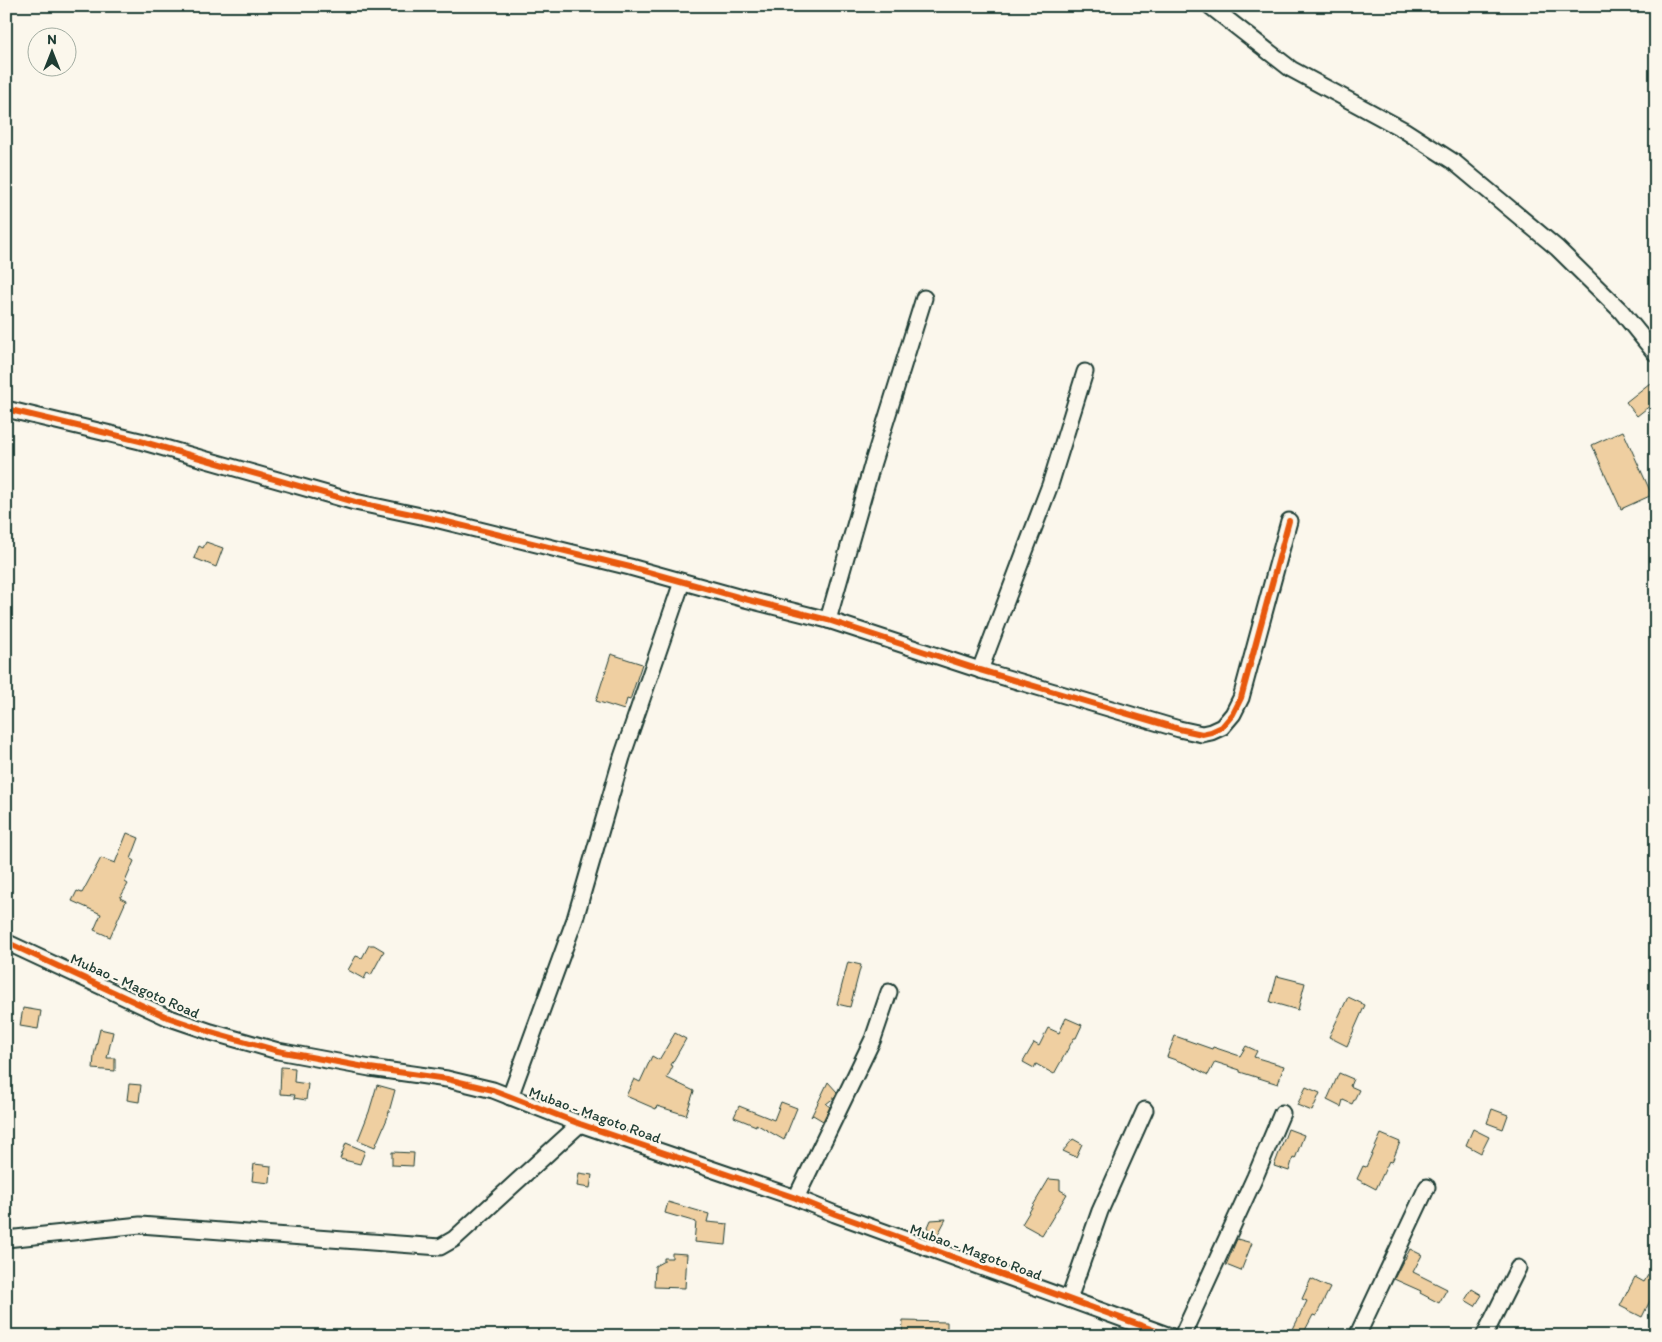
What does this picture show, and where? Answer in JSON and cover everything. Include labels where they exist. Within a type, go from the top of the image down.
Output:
[{"type":"street","points":[[1210,6],[1291,68],[1404,130],[1454,162],[1557,248],[1621,310],[1656,353]]},
{"type":"street","points":[[828,620],[873,462],[924,298]]},
{"type":"street","points":[[980,670],[1050,485],[1085,372]]},
{"type":"street","points":[[6,409],[140,441],[355,502],[630,567],[828,620],[980,670],[1179,729],[1202,734],[1222,727],[1241,698],[1289,521]]},
{"type":"street","points":[[510,1097],[575,919],[622,757],[682,582]]},
{"type":"street","name":"Mubao - Magoto Road","points":[[6,942],[167,1017],[227,1037],[278,1051],[370,1068],[447,1078],[493,1090],[580,1124],[796,1198],[835,1214],[1170,1336]]},
{"type":"street","points":[[796,1198],[873,1039],[890,992]]},
{"type":"street","points":[[1069,1299],[1100,1211],[1145,1110]]},
{"type":"street","points":[[1182,1336],[1255,1177],[1282,1113]]},
{"type":"street","points":[[6,1239],[140,1225],[440,1247],[454,1239],[580,1124]]},
{"type":"street","points":[[1357,1336],[1427,1186]]},
{"type":"street","points":[[1484,1336],[1518,1268]]},
{"type":"building","points":[[1650,383],[1656,390],[1656,401],[1637,416],[1626,402]]},
{"type":"building","points":[[1623,431],[1652,495],[1621,509],[1592,445]]},
{"type":"building","points":[[206,542],[223,548],[216,567],[194,558],[199,546],[203,548]]},
{"type":"building","points":[[611,654],[642,664],[630,700],[627,699],[624,710],[596,701]]},
{"type":"building","points":[[127,833],[139,838],[131,859],[134,861],[125,882],[128,884],[120,898],[126,901],[110,937],[94,930],[101,914],[72,901],[77,891],[82,893],[101,858],[115,863]]},
{"type":"building","points":[[369,945],[374,945],[384,951],[371,975],[367,973],[364,979],[348,970],[356,956],[362,958]]},
{"type":"building","points":[[848,962],[861,965],[850,1007],[837,1004]]},
{"type":"building","points":[[1277,976],[1305,983],[1298,1010],[1270,1002]]},
{"type":"building","points":[[1348,997],[1365,1005],[1347,1046],[1329,1037]]},
{"type":"building","points":[[23,1008],[41,1011],[38,1029],[20,1026]]},
{"type":"building","points":[[1066,1018],[1082,1025],[1054,1074],[1036,1064],[1034,1068],[1023,1062],[1034,1043],[1039,1046],[1048,1028],[1059,1033]]},
{"type":"building","points":[[100,1029],[113,1032],[107,1058],[115,1058],[115,1071],[93,1069]]},
{"type":"building","points":[[675,1033],[686,1039],[671,1065],[673,1066],[667,1078],[694,1091],[686,1115],[657,1106],[656,1109],[626,1096],[634,1079],[640,1082],[652,1056],[659,1060]]},
{"type":"building","points":[[1175,1036],[1212,1049],[1213,1047],[1240,1056],[1246,1046],[1257,1051],[1254,1057],[1284,1066],[1278,1084],[1215,1062],[1208,1075],[1187,1064],[1167,1057]]},
{"type":"building","points":[[281,1067],[295,1068],[294,1082],[308,1084],[306,1100],[294,1098],[295,1095],[280,1094]]},
{"type":"building","points":[[1339,1073],[1353,1079],[1350,1086],[1359,1090],[1352,1104],[1343,1100],[1341,1107],[1327,1100]]},
{"type":"building","points":[[828,1082],[837,1092],[835,1097],[826,1104],[830,1107],[823,1121],[813,1115],[811,1117]]},
{"type":"building","points":[[129,1084],[141,1085],[139,1102],[127,1100]]},
{"type":"building","points":[[377,1085],[395,1090],[387,1119],[375,1147],[358,1140]]},
{"type":"building","points":[[1306,1087],[1320,1093],[1312,1111],[1297,1105]]},
{"type":"building","points":[[781,1102],[797,1108],[784,1140],[756,1124],[756,1126],[734,1117],[739,1106],[774,1120]]},
{"type":"building","points":[[1492,1109],[1508,1115],[1503,1129],[1487,1123]]},
{"type":"building","points":[[1288,1129],[1304,1135],[1289,1171],[1274,1166]]},
{"type":"building","points":[[1473,1129],[1489,1137],[1481,1153],[1466,1145]]},
{"type":"building","points":[[1381,1134],[1400,1142],[1392,1162],[1389,1161],[1376,1189],[1357,1179],[1363,1166],[1366,1167]]},
{"type":"building","points":[[1073,1139],[1082,1144],[1076,1157],[1063,1151]]},
{"type":"building","points":[[346,1143],[365,1151],[360,1164],[340,1159]]},
{"type":"building","points":[[392,1152],[414,1153],[413,1166],[392,1165]]},
{"type":"building","points":[[254,1164],[271,1166],[270,1183],[252,1181]]},
{"type":"building","points":[[579,1173],[592,1175],[590,1188],[577,1186]]},
{"type":"building","points":[[1049,1179],[1060,1180],[1060,1190],[1067,1194],[1042,1235],[1022,1224]]},
{"type":"building","points":[[668,1202],[709,1214],[707,1222],[728,1224],[726,1245],[694,1242],[696,1222],[665,1213]]},
{"type":"building","points":[[946,1219],[936,1238],[928,1227],[931,1220]]},
{"type":"building","points":[[1237,1239],[1252,1243],[1241,1271],[1226,1265]]},
{"type":"building","points":[[1410,1249],[1422,1255],[1413,1272],[1447,1289],[1439,1303],[1420,1293],[1421,1291],[1394,1279]]},
{"type":"building","points":[[672,1253],[687,1254],[685,1288],[654,1287],[655,1266],[664,1261],[664,1258],[672,1258]]},
{"type":"building","points":[[1648,1275],[1656,1279],[1656,1289],[1642,1317],[1620,1306],[1635,1277],[1644,1282]]},
{"type":"building","points":[[1311,1279],[1330,1288],[1316,1316],[1313,1315],[1302,1336],[1296,1336],[1291,1333],[1307,1301],[1302,1299]]},
{"type":"building","points":[[1472,1289],[1482,1295],[1475,1306],[1465,1300]]},
{"type":"building","points":[[903,1321],[947,1322],[947,1336],[902,1336]]},
{"type":"cycle path","points":[[6,409],[140,441],[355,502],[435,519],[630,567],[828,620],[980,670],[1179,729],[1202,734],[1222,727],[1233,714],[1241,698],[1289,521]]},
{"type":"cycle path","points":[[6,942],[167,1017],[211,1032],[278,1051],[370,1068],[447,1079],[493,1090],[580,1124],[796,1198],[835,1214],[1170,1336]]}]
